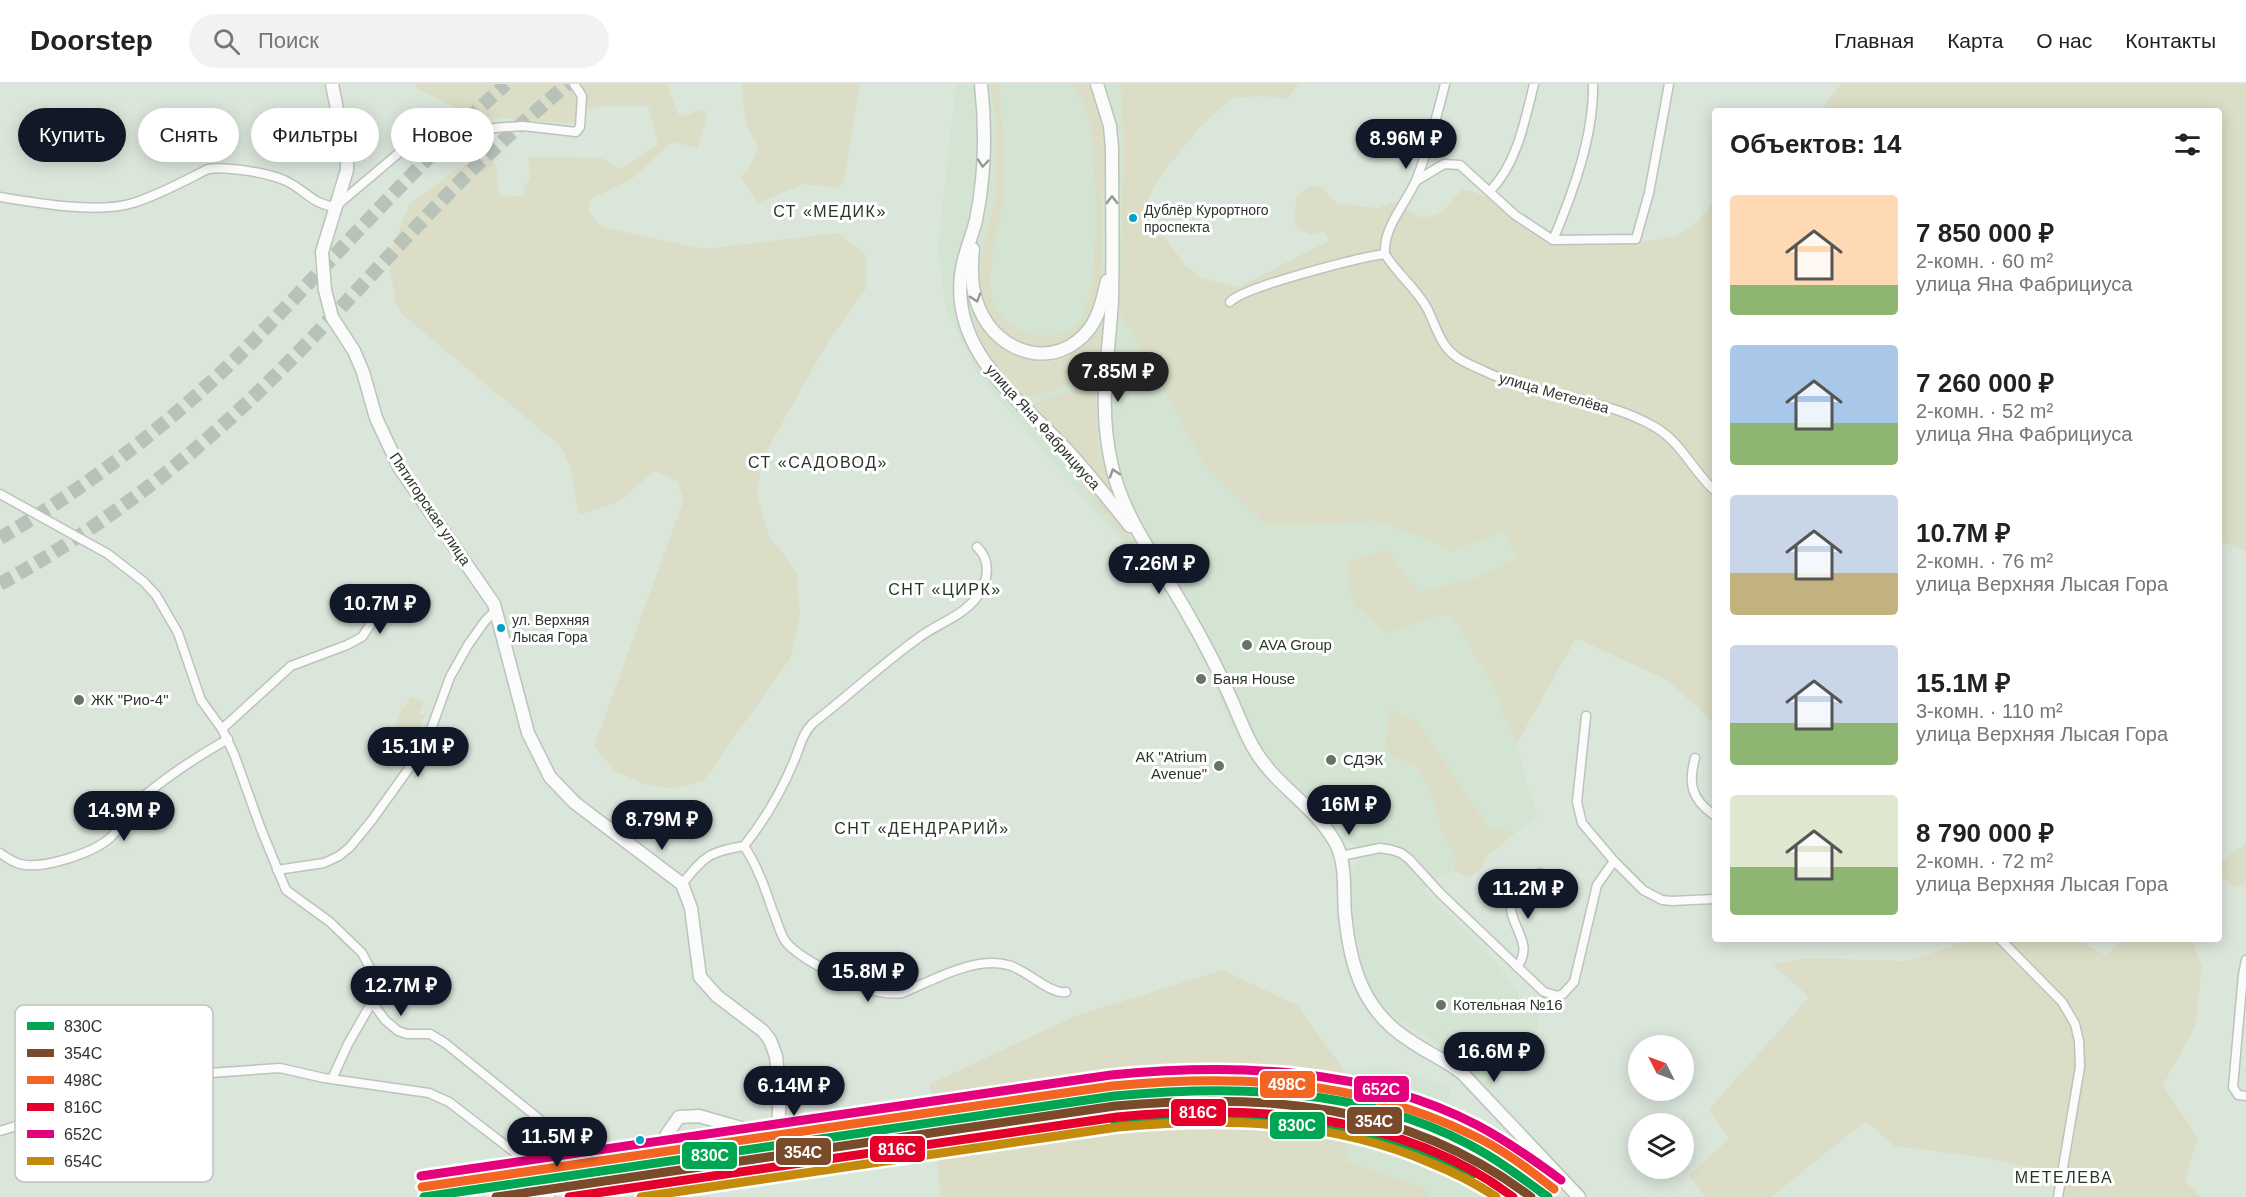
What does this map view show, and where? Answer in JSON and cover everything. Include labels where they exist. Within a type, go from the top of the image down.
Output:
[{"type":"main road","name":"Пятигорская улица","points":[[332,84],[347,160],[345,179],[322,252],[325,290],[332,317],[354,351],[363,372],[376,418],[399,467],[485,589],[496,609],[528,733],[550,777],[574,803],[682,884]]},
{"type":"main road","points":[[972,84],[984,135]]},
{"type":"main road","name":"улица Яна Фабрициуса","points":[[981,84],[983,161],[976,219],[962,269],[961,298],[972,342],[1001,385],[1077,461],[1146,546]]},
{"type":"main road","name":"улица Яна Фабрициуса","points":[[1100,88],[1110,126],[1112,148],[1112,302],[1103,404],[1111,465],[1124,503],[1146,546],[1203,642],[1259,756],[1279,780],[1317,816],[1333,838],[1341,856],[1345,917],[1355,967],[1372,1008],[1406,1039],[1444,1059],[1462,1073],[1579,1197]]},
{"type":"main road","points":[[976,219],[972,268],[974,296],[995,334],[1013,347],[1022,350],[1044,353],[1056,351],[1068,347],[1090,328],[1098,314],[1112,259]]},
{"type":"main road","points":[[548,1197],[538,1152],[539,1143],[548,1132],[560,1133],[639,1189],[656,1192],[655,1184],[667,1134],[679,1117],[699,1116],[766,1135],[771,1135],[778,1128],[780,1093],[776,1056],[770,1040],[763,1031],[717,996],[700,977],[691,908],[682,884]]},
{"type":"street","points":[[0,197],[75,206],[119,206],[146,198],[208,169],[216,168],[253,173],[286,181],[315,202],[335,207],[400,152],[413,147],[484,129],[523,126],[576,132],[580,127],[582,96],[574,84]]},
{"type":"street","points":[[1230,302],[1237,295],[1277,281],[1365,257],[1385,254],[1384,246],[1388,233],[1416,181],[1432,140],[1445,84]]},
{"type":"street","points":[[1490,191],[1499,182],[1516,149],[1534,84]]},
{"type":"street","points":[[1553,240],[1566,209],[1584,148],[1593,84]]},
{"type":"street","points":[[1416,181],[1440,166],[1451,163],[1460,165],[1515,215],[1553,240],[1636,239],[1649,193],[1669,84]]},
{"type":"street","name":"улица Метелёва","points":[[1385,254],[1426,306],[1446,346],[1459,359],[1496,377],[1534,390],[1598,404],[1641,420],[1666,434],[1712,488]]},
{"type":"street","points":[[0,494],[108,554],[144,582],[156,595],[178,633],[201,700],[228,739],[286,890],[330,922],[363,953],[371,970],[372,1002],[348,1044],[332,1079]]},
{"type":"street","points":[[682,884],[710,854],[744,846],[776,797],[808,728],[920,636],[968,607],[978,596],[985,583],[987,572],[985,557],[977,547]]},
{"type":"street","points":[[222,729],[291,666],[362,637],[388,598]]},
{"type":"street","points":[[277,870],[324,863],[339,856],[350,847],[425,746],[450,677],[471,639],[496,609]]},
{"type":"street","points":[[1587,716],[1581,747],[1577,809],[1582,823],[1642,890],[1662,900],[1712,899]]},
{"type":"street","points":[[0,853],[11,861],[34,866],[60,860],[95,847],[114,833],[137,802],[195,758],[228,739]]},
{"type":"street","points":[[1695,758],[1691,774],[1692,787],[1696,798],[1712,813]]},
{"type":"street","points":[[744,846],[762,880],[783,937],[789,946],[804,957],[854,983],[881,993],[902,993],[962,969],[995,963],[1025,970],[1056,992],[1066,992]]},
{"type":"street","points":[[1341,856],[1380,848],[1392,849],[1409,859],[1441,894],[1527,978],[1548,994],[1558,996],[1569,989],[1574,982],[1598,885],[1614,861]]},
{"type":"street","points":[[1517,967],[1523,959],[1525,946],[1511,910],[1511,899],[1520,890],[1536,882],[1540,873]]},
{"type":"street","points":[[2003,942],[2062,1002],[2074,1024],[2079,1041],[2080,1067],[2058,1197]]},
{"type":"street","points":[[2246,960],[2242,975],[2234,1087],[2238,1095],[2246,1096]]},
{"type":"street","points":[[372,1002],[385,1020],[398,1031],[407,1034],[430,1034],[445,1043],[538,1118],[548,1132]]},
{"type":"street","points":[[213,1073],[280,1068],[332,1079],[429,1093],[449,1102],[526,1161],[531,1171],[533,1197]]},
{"type":"street","points":[[0,1131],[15,1126]]},
{"type":"shaded area","points":[[414,84],[667,84],[678,114],[684,116],[703,109],[707,115],[698,148],[672,142],[632,179],[589,200],[588,211],[602,227],[703,249],[839,233],[866,256],[866,289],[829,340],[762,459],[757,495],[769,537],[786,556],[797,575],[800,617],[790,659],[704,780],[675,789],[647,785],[615,771],[594,746],[684,500],[677,481],[655,471],[620,501],[579,515],[570,467],[561,447],[403,315],[396,305],[388,257],[409,205],[455,170],[473,162],[492,162],[496,166],[499,195],[523,196],[523,187],[530,179],[528,157],[601,158],[621,169],[658,144],[648,106],[604,106],[586,110],[578,124],[494,118],[494,108],[456,108],[417,89]]},
{"type":"shaded area","points":[[742,84],[860,84],[844,183],[838,188],[804,184],[758,203],[740,177],[750,167],[759,145],[747,124]]},
{"type":"shaded area","points":[[956,84],[1121,84],[1123,147],[1120,313],[1313,525],[1376,521],[1433,541],[1453,552],[1504,529],[1518,558],[1476,578],[1418,592],[1386,549],[1346,563],[1448,613],[1493,685],[1516,745],[1538,818],[1514,834],[1488,826],[1416,720],[1389,710],[1385,748],[1393,757],[1415,766],[1431,791],[1442,833],[1456,859],[1453,870],[1436,879],[1423,890],[1498,965],[1525,1002],[1541,1011],[1533,1047],[1487,1091],[1455,1060],[1418,1031],[1394,1017],[1378,1000],[1364,976],[1353,915],[1351,872],[1364,850],[1308,820],[1257,767],[1228,720],[1196,632],[1159,576],[1143,575],[1115,535],[977,374],[946,309],[938,246]]},
{"type":"shaded area","points":[[990,84],[999,84],[1005,166],[1004,193],[991,265],[991,293],[1002,316],[1015,328],[1027,333],[1053,335],[1072,329],[1081,319],[1092,279],[1095,218],[1093,155],[1087,112],[1071,84],[1089,84],[1102,121],[1105,156],[1102,257],[1098,293],[1093,309],[1084,324],[1072,336],[1055,344],[1031,346],[1011,338],[990,317],[984,304],[981,290],[981,261],[996,188],[995,120]]},
{"type":"shaded area","points":[[1121,84],[1299,84],[1287,99],[1261,96],[1232,98],[1199,128],[1159,178],[1147,201],[1152,219],[1185,265],[1201,278],[1239,287],[1328,241],[1323,232],[1313,235],[1299,230],[1295,223],[1296,197],[1309,186],[1323,188],[1336,203],[1378,208],[1394,201],[1411,213],[1424,218],[1442,212],[1461,190],[1472,192],[1491,200],[1530,232],[1554,242],[1579,245],[1627,244],[1673,236],[1692,227],[1712,203],[1712,724],[1710,719],[1667,680],[1576,638],[1516,745],[1493,685],[1449,613],[1385,633],[1353,603],[1345,563],[1386,549],[1418,592],[1476,578],[1517,558],[1504,530],[1453,552],[1433,541],[1376,521],[1267,525],[1206,466],[1120,313],[1123,147]]},
{"type":"shaded area","points":[[1841,84],[2246,84],[2246,551],[2222,542],[2222,108],[1822,108]]},
{"type":"shaded area","points":[[973,314],[982,329],[994,342],[1022,359],[1038,362],[1054,361],[1070,355],[1089,342],[1105,323],[1098,374],[1024,399],[986,350]]},
{"type":"shaded area","points":[[1097,381],[1095,411],[1100,455],[1116,499],[1087,462],[1031,405]]},
{"type":"shaded area","points":[[1077,470],[1144,556],[1142,557],[1113,525],[1074,474]]},
{"type":"shaded area","points":[[410,696],[424,701],[419,713],[425,715],[409,753],[388,745],[403,706],[406,707]]},
{"type":"shaded area","points":[[1389,709],[1416,720],[1488,826],[1514,834],[1486,857],[1480,870],[1469,878],[1453,870],[1456,859],[1442,833],[1431,791],[1415,766],[1393,757],[1385,748]]},
{"type":"shaded area","points":[[2246,842],[2246,884],[2234,887],[2222,877],[2222,862]]},
{"type":"shaded area","points":[[2080,942],[2106,955],[2121,942],[2193,942],[2202,967],[2195,1027],[2163,1085],[2198,1138],[2185,1180],[2200,1197],[2060,1197],[2039,1169],[1981,1157],[1894,1146],[1866,1121],[1771,1197],[1705,1197],[1692,1179],[1694,1179],[1694,1170],[1729,1139],[1709,1109],[1809,997],[1772,964],[1805,958],[1907,961],[1953,947],[1951,943]]},
{"type":"shaded area","points":[[1222,970],[1297,1005],[1343,1069],[1347,1162],[1421,1186],[1429,1197],[941,1197],[930,1084],[1075,1016]]},
{"type":"shaded area","points":[[1391,1067],[1450,1086],[1445,1123],[1503,1153],[1540,1184],[1530,1197],[1429,1197],[1420,1186],[1347,1162],[1343,1069]]},
{"type":"tunnel","points":[[0,538],[34,518],[102,471],[199,393],[257,337],[441,145],[506,84]]},
{"type":"tunnel","points":[[0,584],[89,530],[199,446],[254,396],[309,341],[459,183],[567,84]]},
{"type":"transit line","name":"652С","points":[[421,1176],[1111,1075],[1157,1071],[1251,1070],[1344,1081],[1390,1091],[1434,1106],[1477,1125],[1520,1151],[1561,1180]]},
{"type":"transit line","name":"498С","points":[[422,1187],[1112,1086],[1158,1082],[1249,1081],[1340,1091],[1427,1116],[1492,1146],[1514,1159],[1554,1189]]},
{"type":"transit line","name":"830С","points":[[424,1197],[1114,1096],[1204,1091],[1295,1094],[1384,1111],[1427,1125],[1468,1144],[1499,1162],[1548,1197]]},
{"type":"transit line","name":"354С","points":[[496,1197],[1115,1106],[1226,1101],[1280,1104],[1333,1111],[1384,1123],[1434,1141],[1483,1166],[1531,1197]]},
{"type":"transit line","name":"816С","points":[[569,1197],[1117,1117],[1220,1112],[1272,1114],[1323,1120],[1374,1131],[1422,1147],[1469,1169],[1513,1197]]},
{"type":"transit line","name":"830С","points":[[1115,1123],[1186,1119],[1257,1121],[1292,1125],[1327,1130],[1396,1146],[1473,1174]]},
{"type":"transit line","name":"654С","points":[[641,1197],[1118,1127],[1198,1122],[1277,1125],[1355,1138],[1439,1166],[1496,1197]]},
{"type":"place","name":"Дублёр Курортного проспекта","points":[[1133,218]]},
{"type":"place","name":"ул. Верхняя Лысая Гора","points":[[501,628]]},
{"type":"place","name":"AVA Group","points":[[1247,645]]},
{"type":"place","name":"Баня House","points":[[1201,679]]},
{"type":"place","name":"ЖК \"Рио-4\"","points":[[79,700]]},
{"type":"place","name":"СДЭК","points":[[1331,760]]},
{"type":"place","name":"АК \"Atrium Avenue\"","points":[[1219,766]]},
{"type":"place","name":"Котельная №16","points":[[1441,1005]]},
{"type":"district","name":"СТ «МЕДИК»","points":[[830,211]]},
{"type":"district","name":"СТ «САДОВОД»","points":[[818,462]]},
{"type":"district","name":"СНТ «ЦИРК»","points":[[945,589]]},
{"type":"district","name":"СНТ «ДЕНДРАРИЙ»","points":[[922,828]]},
{"type":"district","name":"МЕТЕЛЕВА","points":[[2064,1177]]}]
